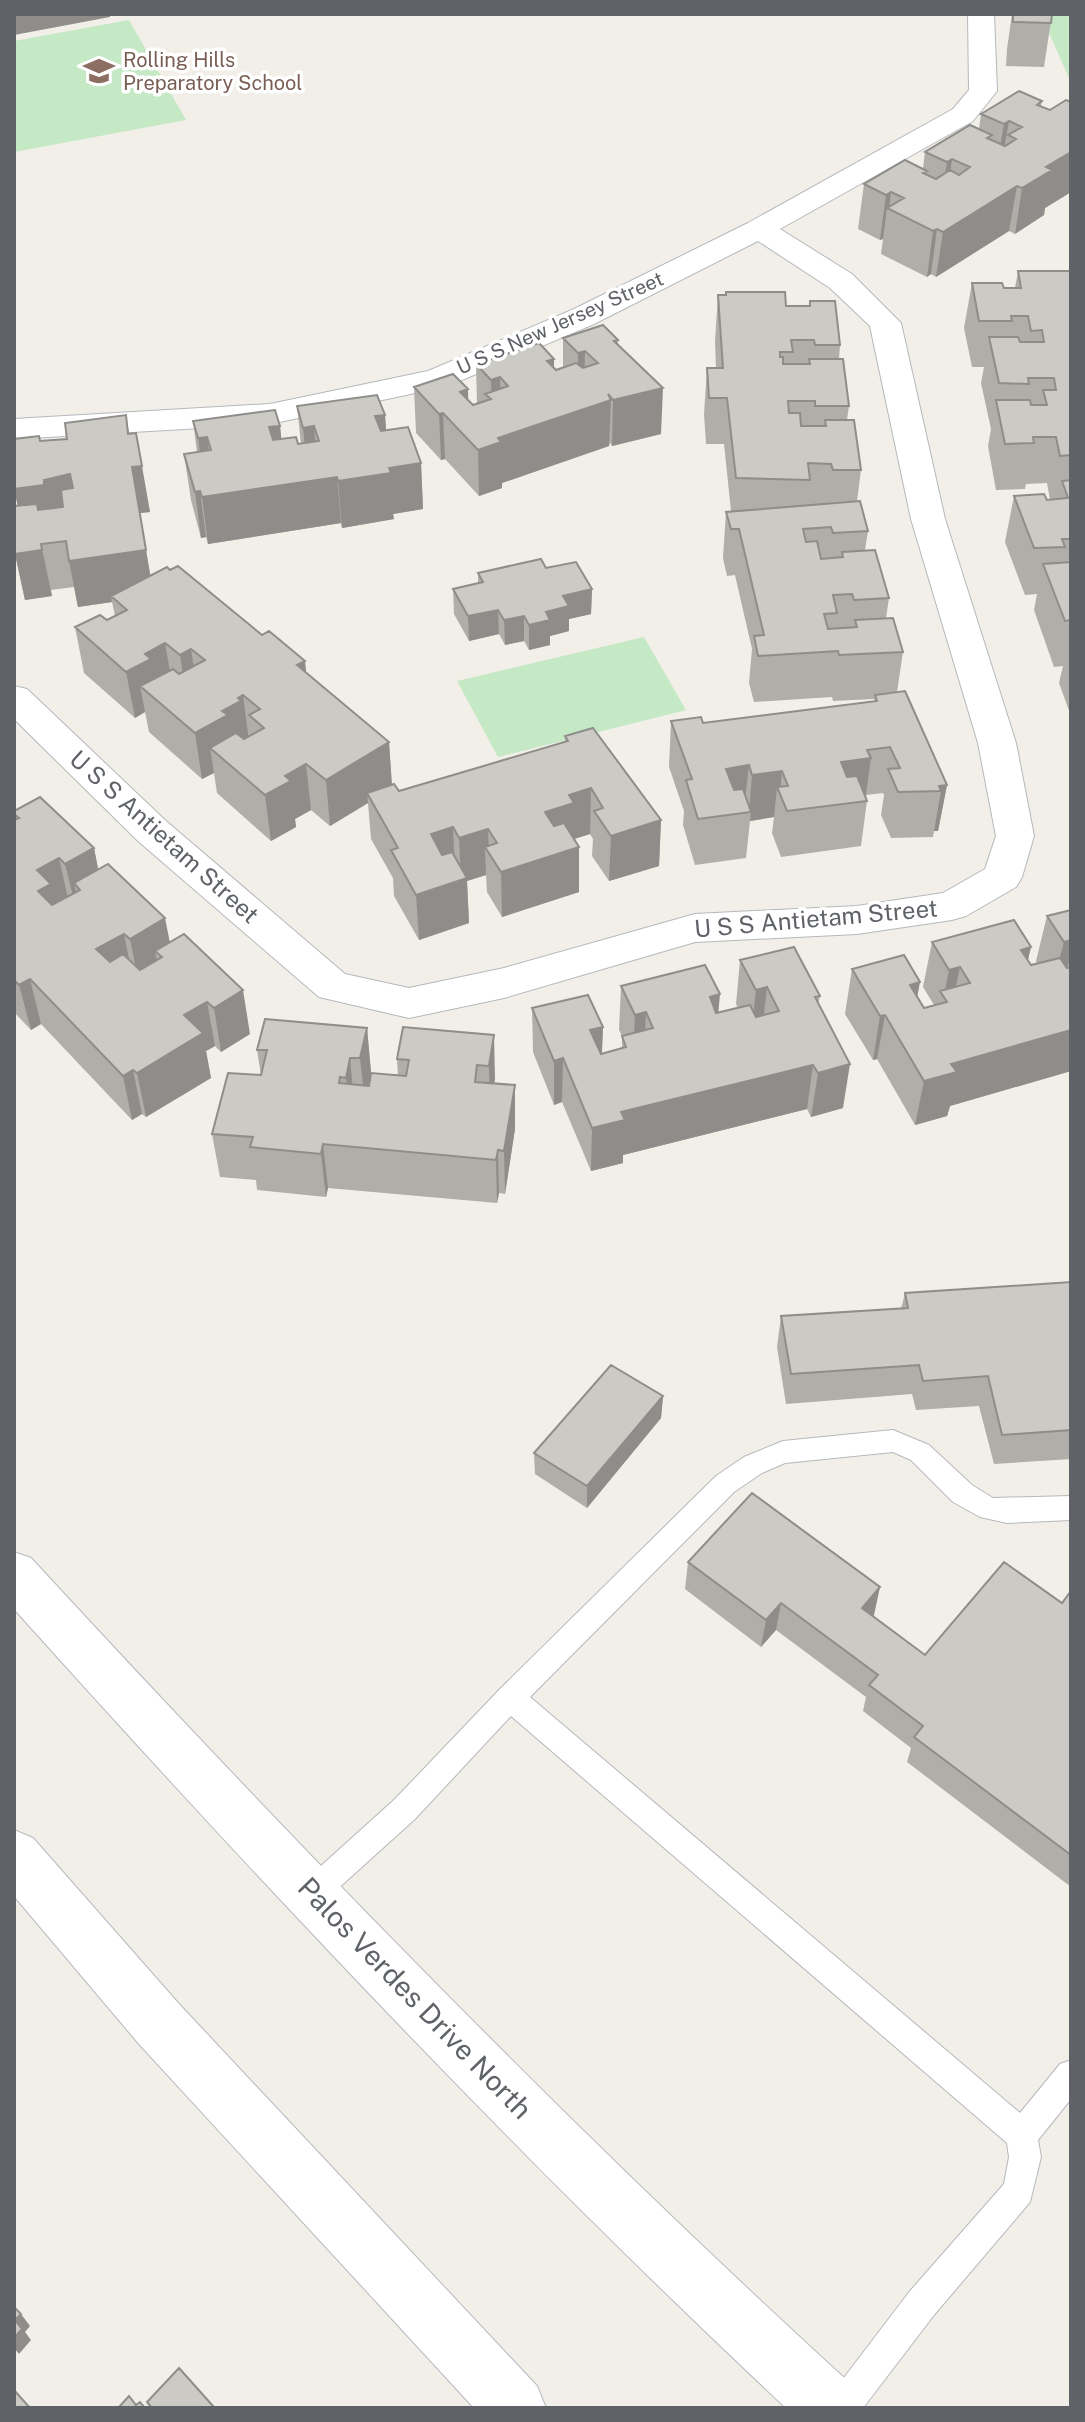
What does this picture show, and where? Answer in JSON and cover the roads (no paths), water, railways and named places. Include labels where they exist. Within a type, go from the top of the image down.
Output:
[{"type":"street","name":"U S S New Jersey Street","points":[[14,429],[270,414],[437,379],[583,317],[759,229],[963,115],[983,91],[981,14]]},
{"type":"street","name":"U S S Antietam Street","points":[[14,698],[152,831],[333,986],[409,1003],[504,983],[695,928],[857,920],[952,906],[1002,877],[1015,836],[997,743],[928,519],[885,323],[841,281],[759,229]]},
{"type":"street","name":"Palos Verdes Drive North","points":[[14,1574],[108,1679],[427,2013],[759,2343],[831,2408]]},
{"type":"street","points":[[14,1856],[159,2024],[515,2408]]},
{"type":"lane","points":[[312,1893],[405,1809],[510,1698],[725,1484],[753,1465],[783,1452],[893,1441],[910,1444],[926,1456],[961,1496],[991,1510],[1071,1508]]},
{"type":"lane","points":[[510,1698],[1022,2135],[1025,2157],[1019,2191],[922,2303],[842,2408]]},
{"type":"lane","points":[[1022,2135],[1071,2075]]},
{"type":"place","name":"Rolling Hills Preparatory School","points":[[99,71]]}]
